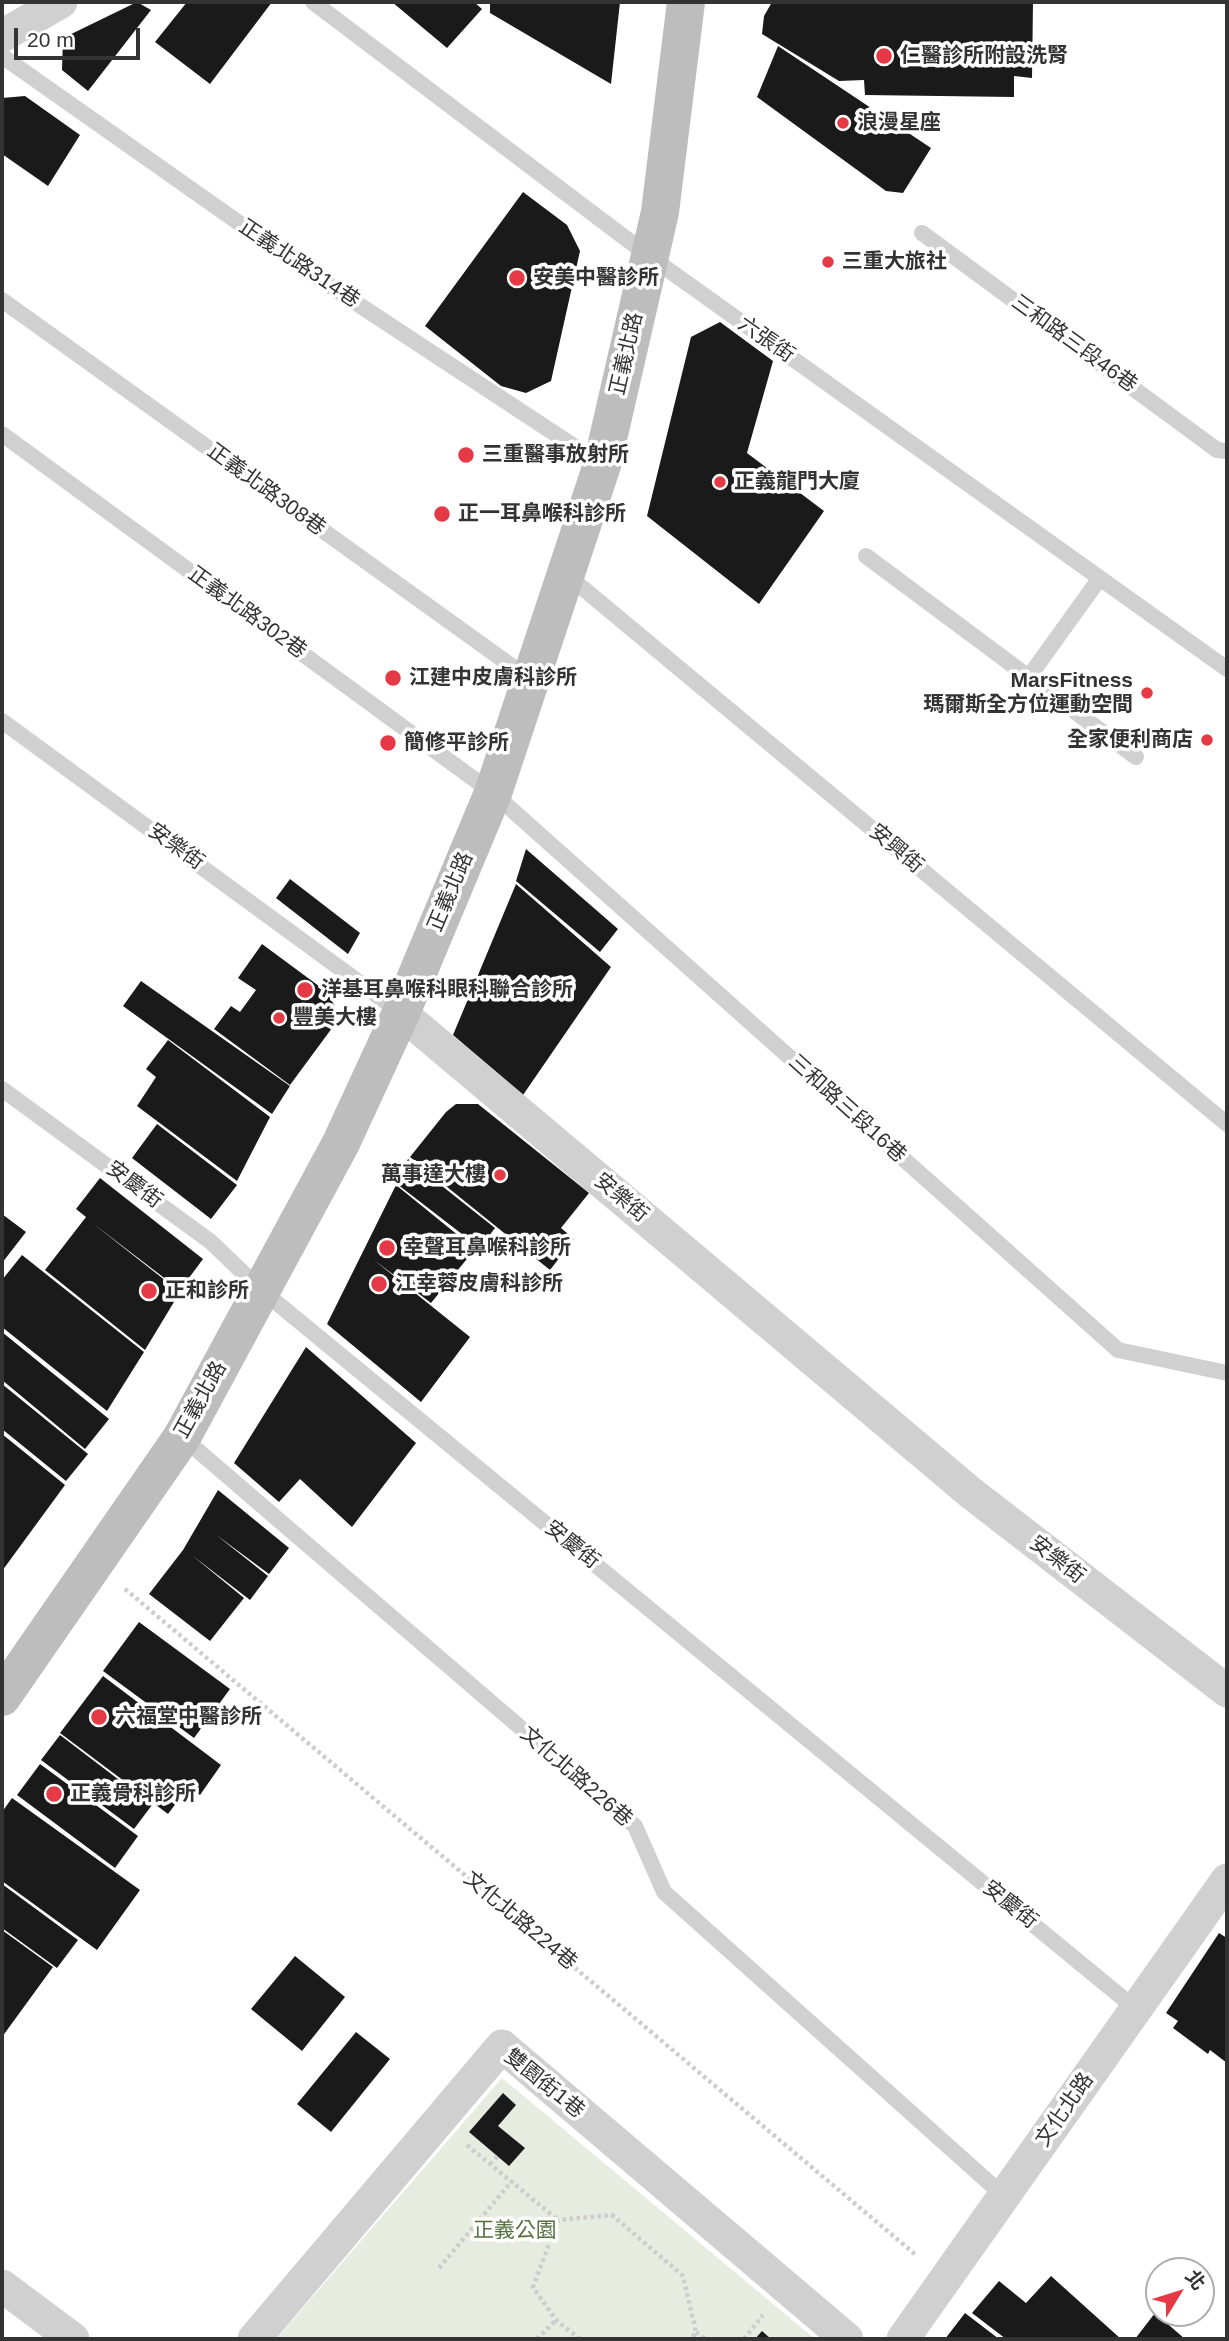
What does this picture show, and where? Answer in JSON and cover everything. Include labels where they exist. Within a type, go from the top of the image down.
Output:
[{"type":"street","points":[[2,36],[61,2]]},
{"type":"street","name":"正義北路","points":[[5,1686],[181,1437],[341,1143],[401,1013],[493,793],[602,465],[660,212],[686,2]]},
{"type":"street","name":"安樂街","points":[[401,1013],[971,1493],[1227,1690]]},
{"type":"street","name":"文化北路","points":[[903,2339],[1227,1880]]},
{"type":"street","name":"雙園街1巷","points":[[254,2339],[502,2046],[847,2339]]},
{"type":"street","points":[[2,2286],[73,2339]]},
{"type":"lane","name":"六張街","points":[[313,2],[649,256],[1227,669]]},
{"type":"lane","name":"正義北路314巷","points":[[2,56],[303,268],[602,465]]},
{"type":"lane","name":"三和路三段46巷","points":[[922,233],[1217,450],[1227,451]]},
{"type":"lane","name":"正義北路308巷","points":[[2,300],[531,680]]},
{"type":"lane","name":"正義北路302巷","points":[[2,433],[493,793]]},
{"type":"lane","points":[[866,556],[1136,757]]},
{"type":"lane","name":"安興街","points":[[565,573],[1227,1124]]},
{"type":"lane","points":[[1028,678],[1100,578]]},
{"type":"lane","name":"安樂街","points":[[2,721],[401,1013]]},
{"type":"lane","name":"三和路三段16巷","points":[[493,793],[1118,1350],[1227,1373]]},
{"type":"lane","name":"安慶街","points":[[2,1088],[211,1242],[260,1289],[1136,2009]]},
{"type":"lane","name":"文化北路226巷","points":[[181,1437],[635,1826],[664,1892],[1004,2196]]},
{"type":"path","name":"文化北路224巷","points":[[94,1563],[945,2280]]},
{"type":"path","points":[[439,2121],[558,2220],[612,2216],[683,2276],[696,2332],[705,2339]]},
{"type":"path","points":[[490,2164],[498,2156]]},
{"type":"path","points":[[439,2268],[512,2181]]},
{"type":"path","points":[[558,2220],[533,2287],[556,2320],[580,2339]]},
{"type":"path","points":[[537,2339],[556,2320]]},
{"type":"path","points":[[691,2339],[696,2332]]},
{"type":"green space","name":"正義公園","points":[[502,2078],[815,2339],[276,2339]]},
{"type":"building","points":[[137,2],[151,10],[88,91],[62,70],[63,38]]},
{"type":"building","points":[[187,2],[272,2],[210,84],[155,42]]},
{"type":"building","points":[[392,2],[474,2],[482,9],[447,48]]},
{"type":"building","points":[[490,2],[620,2],[611,84],[490,13]]},
{"type":"building","points":[[772,2],[1033,2],[1032,78],[1014,76],[1014,97],[865,95],[864,80],[839,81],[762,34],[764,16]]},
{"type":"building","name":"浪漫星座","points":[[778,46],[931,148],[903,193],[886,191],[757,97]]},
{"type":"building","points":[[25,96],[80,135],[48,186],[2,154],[2,98]]},
{"type":"building","points":[[523,192],[567,225],[580,251],[551,381],[526,393],[501,386],[425,326]]},
{"type":"building","name":"正義龍門大廈","points":[[720,322],[773,361],[747,453],[824,511],[759,604],[647,516],[691,337]]},
{"type":"building","points":[[526,849],[618,929],[600,952],[516,881]]},
{"type":"building","points":[[290,879],[360,933],[348,954],[276,898]]},
{"type":"building","points":[[516,884],[611,967],[523,1095],[453,1035]]},
{"type":"building","name":"豐美大樓","points":[[262,944],[327,992],[338,1012],[335,1024],[290,1085],[214,1029],[231,1006],[240,1012],[256,990],[238,978]]},
{"type":"building","points":[[141,981],[290,1086],[272,1114],[123,1006]]},
{"type":"building","points":[[168,1040],[270,1117],[237,1181],[137,1106],[156,1077],[146,1069]]},
{"type":"building","name":"萬事達大樓","points":[[456,1104],[478,1104],[589,1193],[561,1228],[574,1239],[550,1270],[410,1157],[446,1112]]},
{"type":"building","points":[[157,1124],[237,1185],[211,1219],[132,1158]]},
{"type":"building","points":[[408,1159],[495,1228],[480,1248],[397,1184]]},
{"type":"building","points":[[100,1178],[203,1259],[180,1290],[91,1222],[180,1292],[145,1350],[45,1270],[86,1217],[76,1209]]},
{"type":"building","points":[[396,1185],[475,1249],[431,1303],[374,1260],[470,1337],[421,1402],[327,1324]]},
{"type":"building","points":[[2,1214],[26,1232],[2,1263]]},
{"type":"building","points":[[22,1255],[144,1352],[107,1411],[2,1327],[2,1280]]},
{"type":"building","points":[[2,1332],[109,1419],[85,1449],[2,1380]]},
{"type":"building","points":[[306,1347],[416,1443],[352,1527],[300,1479],[279,1502],[234,1463]]},
{"type":"building","points":[[2,1384],[88,1454],[66,1481],[2,1429]]},
{"type":"building","points":[[2,1434],[65,1485],[2,1571]]},
{"type":"building","points":[[218,1490],[289,1548],[269,1574],[215,1534],[268,1576],[250,1600],[193,1556],[244,1598],[210,1641],[149,1594],[183,1550]]},
{"type":"building","points":[[139,1622],[230,1689],[194,1738],[103,1671]]},
{"type":"building","points":[[103,1676],[221,1765],[200,1795],[189,1786],[168,1814],[60,1733]]},
{"type":"building","points":[[60,1735],[152,1805],[134,1829],[41,1760]]},
{"type":"building","points":[[40,1764],[138,1836],[115,1868],[17,1795]]},
{"type":"building","points":[[12,1798],[140,1890],[97,1950],[2,1881],[2,1812]]},
{"type":"building","points":[[2,1884],[78,1940],[57,1968],[2,1928]]},
{"type":"building","points":[[2,1930],[53,1967],[2,2037]]},
{"type":"building","points":[[1219,1933],[1227,1938],[1227,2063],[1210,2050],[1208,2054],[1173,2028],[1178,2021],[1166,2013]]},
{"type":"building","points":[[295,1956],[345,1997],[302,2051],[251,2009]]},
{"type":"building","points":[[356,2032],[390,2059],[331,2132],[297,2104]]},
{"type":"building","points":[[503,2093],[516,2105],[498,2126],[525,2148],[509,2166],[469,2132]]},
{"type":"building","points":[[1051,2276],[1121,2339],[1006,2339],[972,2313],[999,2281],[1026,2303]]},
{"type":"building","points":[[965,2313],[999,2339],[945,2339]]},
{"type":"building","points":[[1145,2326],[1171,2327],[1185,2339],[1135,2339]]},
{"type":"building","points":[[762,2331],[771,2339],[755,2339]]},
{"type":"place","name":"仁醫診所附設洗腎","points":[[884,56]]},
{"type":"place","name":"浪漫星座","points":[[843,123]]},
{"type":"place","name":"三重大旅社","points":[[828,262]]},
{"type":"place","name":"安美中醫診所","points":[[517,278]]},
{"type":"place","name":"三重醫事放射所","points":[[466,455]]},
{"type":"place","name":"正義龍門大廈","points":[[720,482]]},
{"type":"place","name":"正一耳鼻喉科診所","points":[[442,514]]},
{"type":"place","name":"江建中皮膚科診所","points":[[393,678]]},
{"type":"place","name":"MarsFitness 瑪爾斯全方位運動空間","points":[[1147,693]]},
{"type":"place","name":"全家便利商店","points":[[1207,740]]},
{"type":"place","name":"簡修平診所","points":[[388,743]]},
{"type":"place","name":"洋基耳鼻喉科眼科聯合診所","points":[[305,990]]},
{"type":"place","name":"豐美大樓","points":[[279,1018]]},
{"type":"place","name":"萬事達大樓","points":[[500,1175]]},
{"type":"place","name":"幸聲耳鼻喉科診所","points":[[387,1248]]},
{"type":"place","name":"江幸蓉皮膚科診所","points":[[379,1284]]},
{"type":"place","name":"正和診所","points":[[149,1291]]},
{"type":"place","name":"六福堂中醫診所","points":[[99,1717]]},
{"type":"place","name":"正義骨科診所","points":[[54,1794]]}]
